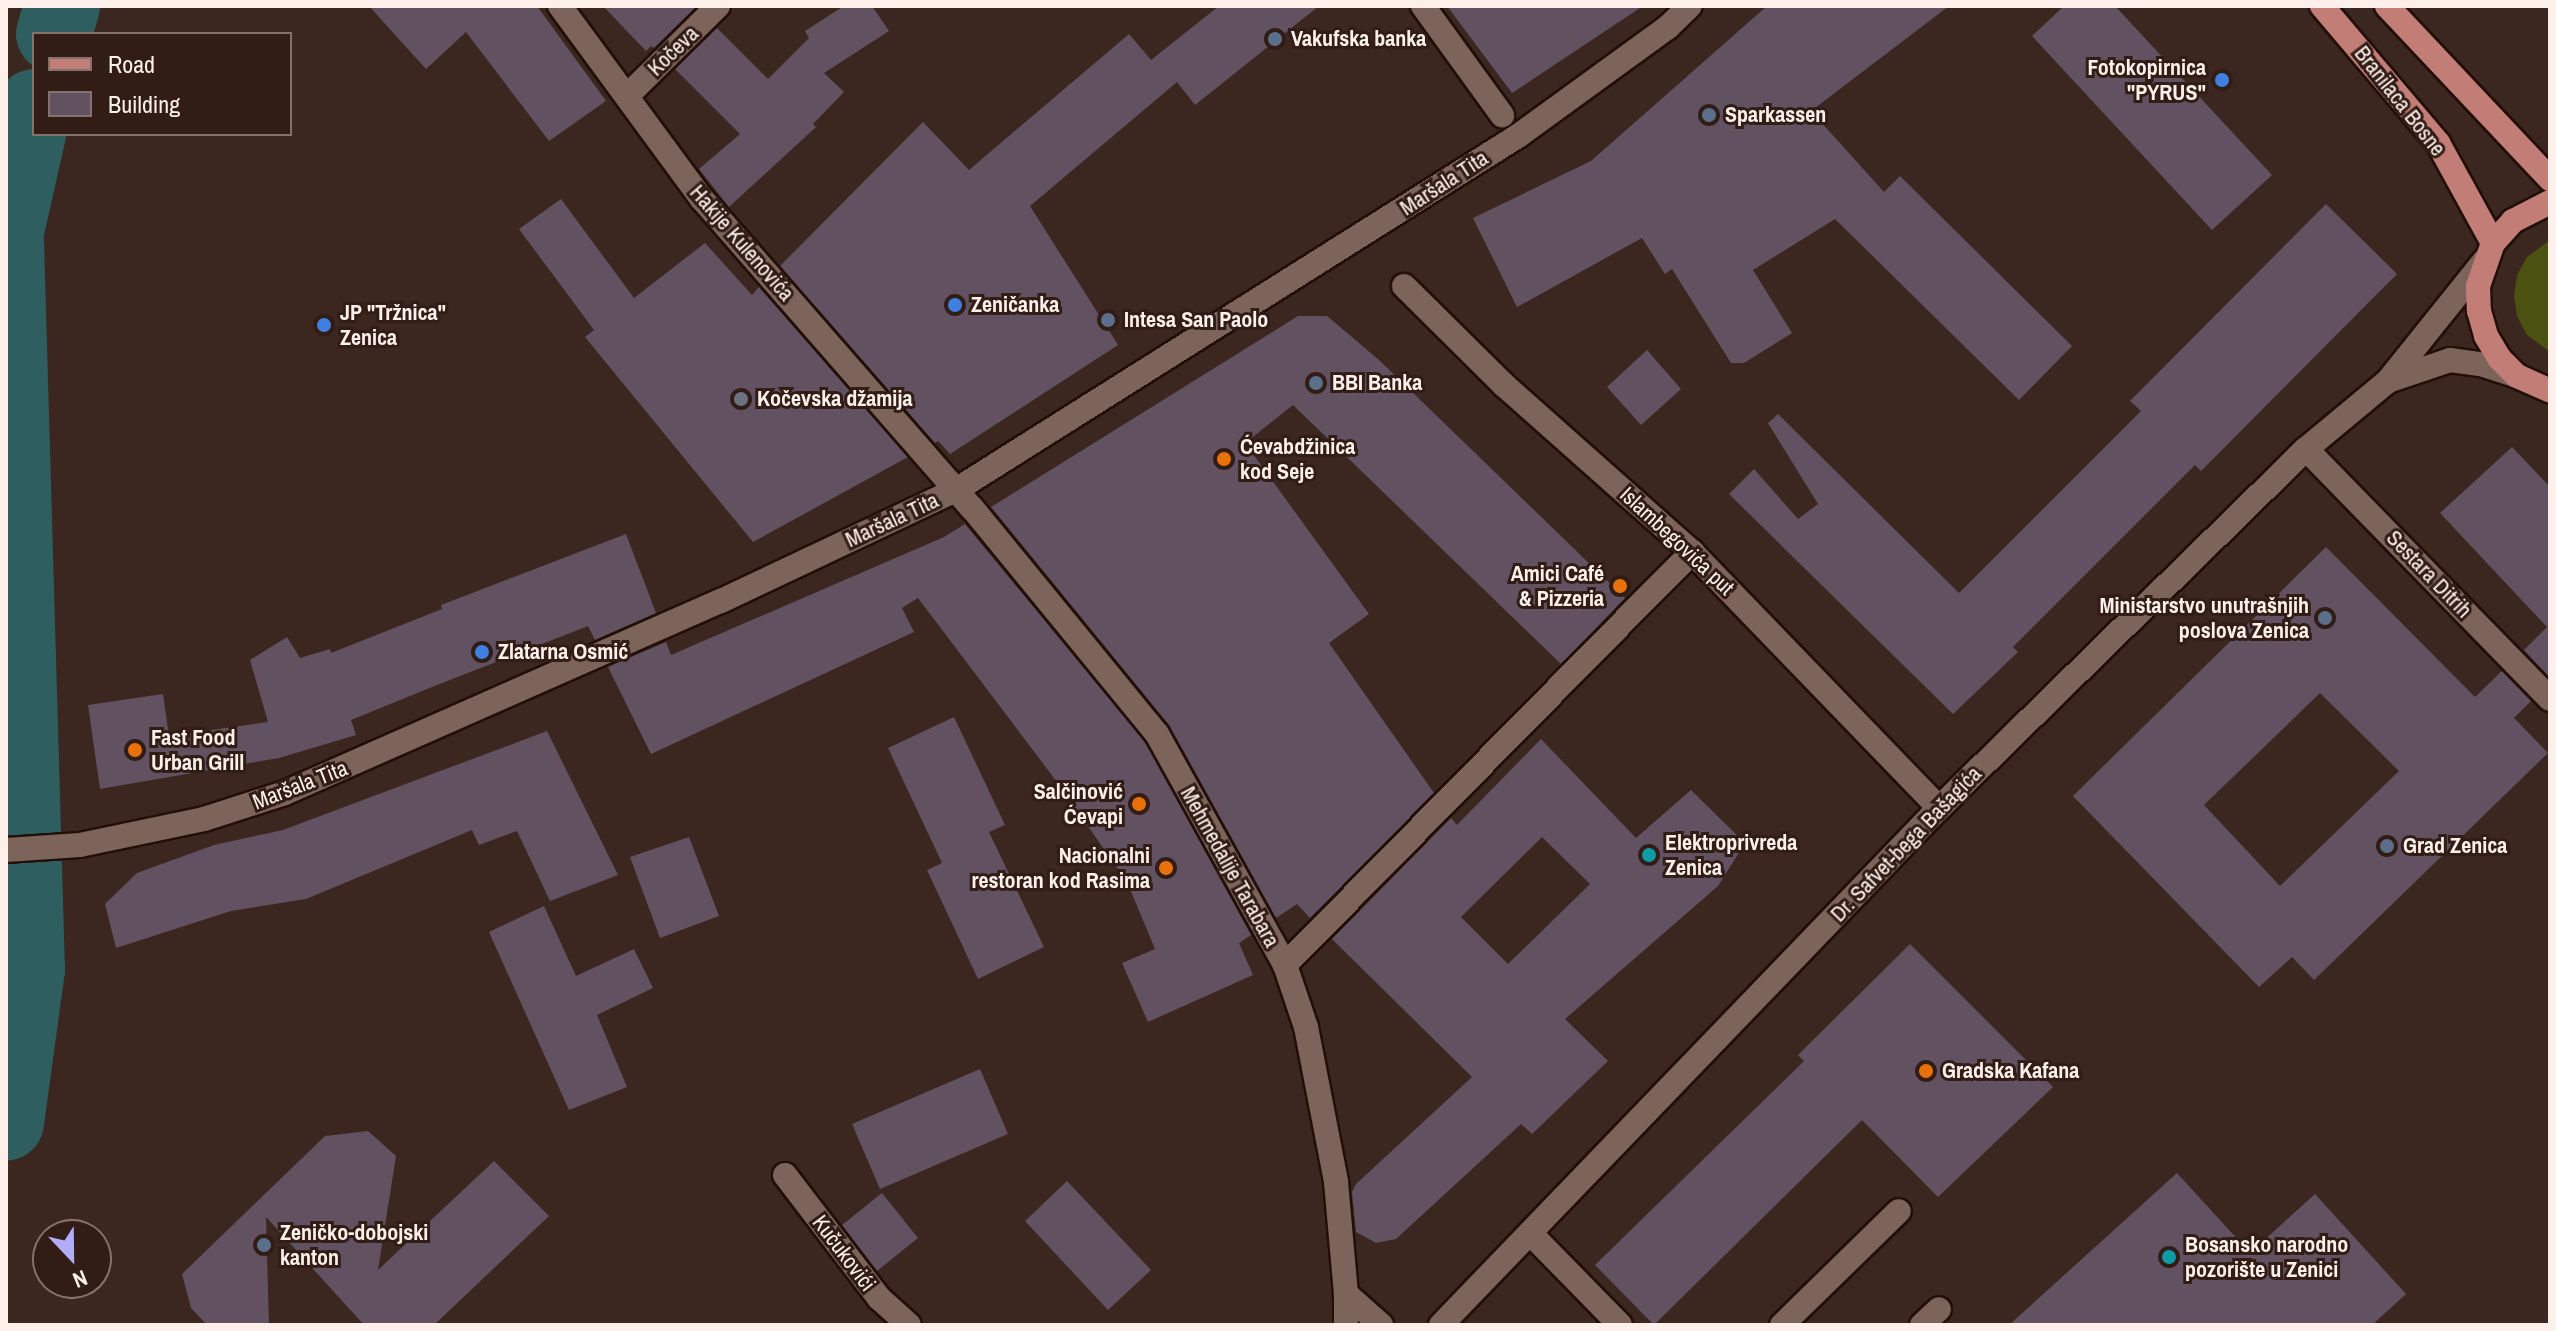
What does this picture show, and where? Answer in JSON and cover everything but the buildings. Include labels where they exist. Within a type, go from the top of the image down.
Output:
[{"type":"main road","name":"Branilaca Bosne","points":[[2322,6],[2438,143],[2488,252]]},
{"type":"main road","points":[[2387,6],[2550,179]]},
{"type":"main road","points":[[2550,202],[2513,221],[2488,252],[2478,286],[2479,311],[2486,336],[2499,358],[2517,376],[2550,391]]},
{"type":"street","name":"Hakije Kulenovića","points":[[560,6],[702,199],[939,469]]},
{"type":"street","name":"Kočeva","points":[[627,96],[718,6]]},
{"type":"street","points":[[1423,6],[1502,115]]},
{"type":"street","name":"Maršala Tita","points":[[6,850],[80,845],[204,819],[285,793],[721,601],[956,490],[1518,136],[1668,27],[1690,6]]},
{"type":"street","name":"Dr. Safvet-bega Bašagića","points":[[1441,1325],[1939,808],[2306,449],[2388,381],[2488,252]]},
{"type":"street","name":"Islambegovića put","points":[[1404,286],[1504,385],[1692,552],[1939,808]]},
{"type":"street","name":"Dr. Safvet-bega Bašagića","points":[[2388,381],[2450,360],[2484,365],[2517,376]]},
{"type":"street","name":"Sestara Ditrih","points":[[2306,449],[2550,699]]},
{"type":"street","name":"Mehmedalije Tarabara","points":[[939,469],[1157,734],[1285,965],[1306,1027],[1336,1182],[1346,1325]]},
{"type":"street","points":[[1285,965],[1692,552]]},
{"type":"street","name":"Kučukovići","points":[[785,1175],[879,1298],[909,1325]]},
{"type":"street","points":[[1782,1325],[1899,1211]]},
{"type":"street","points":[[1531,1234],[1620,1325]]},
{"type":"street","points":[[1346,1294],[1381,1325]]},
{"type":"green space","points":[[2550,240],[2550,352],[2527,335],[2517,316],[2514,296],[2517,275],[2527,257]]},
{"type":"waterway","name":"Kočeva","points":[[55,32],[62,6]]},
{"type":"waterway","name":"Kočeva","points":[[6,231],[32,116]]},
{"type":"waterway","name":"Kočeva","points":[[6,242],[27,969],[6,1123]]},
{"type":"place","name":"Vakufska banka","points":[[1275,39]]},
{"type":"place","name":"Fotokopirnica \"PYRUS\"","points":[[2222,80]]},
{"type":"place","name":"Sparkassen","points":[[1709,115]]},
{"type":"place","name":"Zeničanka","points":[[955,305]]},
{"type":"place","name":"Intesa San Paolo","points":[[1108,320]]},
{"type":"place","name":"JP \"Tržnica\" Zenica","points":[[324,325]]},
{"type":"place","name":"BBI Banka","points":[[1316,383]]},
{"type":"place","name":"Kočevska džamija","points":[[741,399]]},
{"type":"place","name":"Ćevabdžinica kod Seje","points":[[1224,459]]},
{"type":"place","name":"Amici Café & Pizzeria","points":[[1620,586]]},
{"type":"place","name":"Ministarstvo unutrašnjih poslova Zenica","points":[[2325,618]]},
{"type":"place","name":"Zlatarna Osmić","points":[[482,652]]},
{"type":"place","name":"Fast Food Urban Grill","points":[[135,750]]},
{"type":"place","name":"Salčinović Ćevapi","points":[[1139,804]]},
{"type":"place","name":"Grad Zenica","points":[[2387,846]]},
{"type":"place","name":"Elektroprivreda Zenica","points":[[1649,855]]},
{"type":"place","name":"Nacionalni restoran kod Rasima","points":[[1166,868]]},
{"type":"place","name":"Gradska Kafana","points":[[1926,1071]]},
{"type":"place","name":"Zeničko-dobojski kanton","points":[[264,1245]]},
{"type":"place","name":"Bosansko narodno pozorište u Zenici","points":[[2169,1257]]}]
